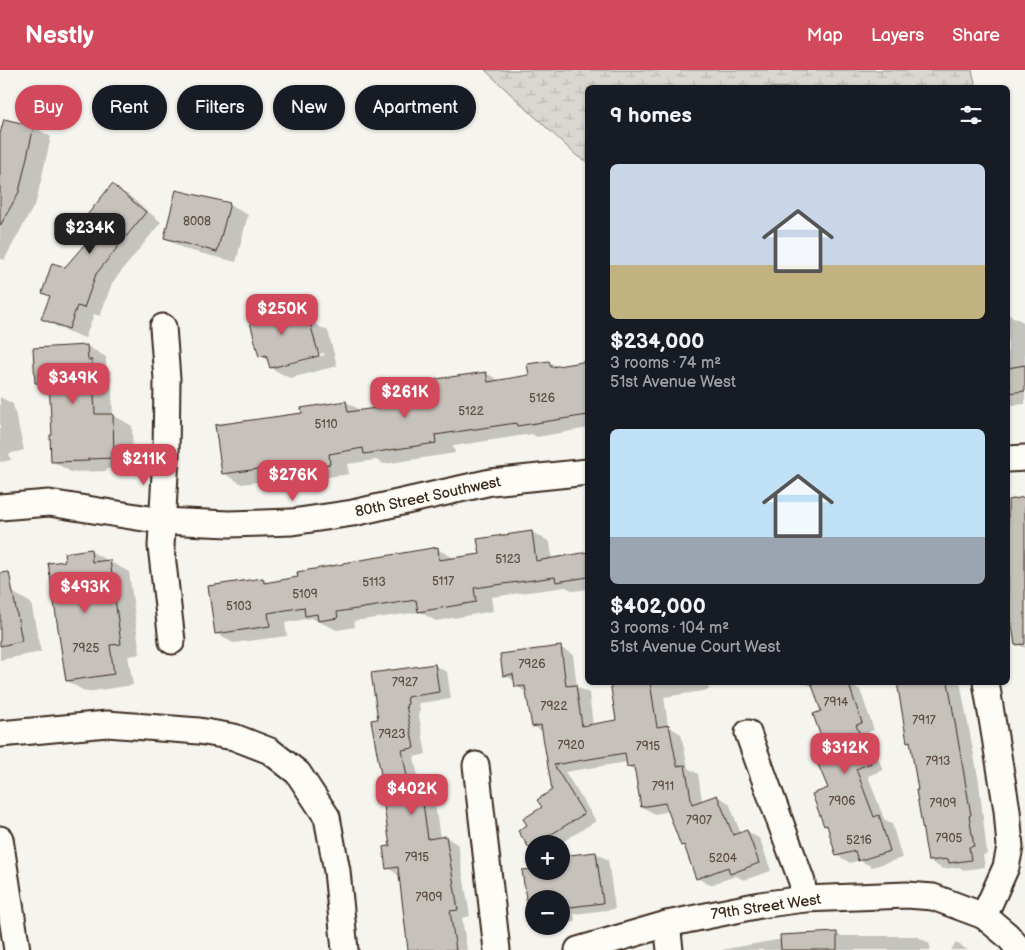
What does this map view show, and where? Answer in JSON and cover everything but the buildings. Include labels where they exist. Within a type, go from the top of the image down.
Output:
[{"type":"street","points":[[163,326],[167,389],[166,456],[161,546],[172,641]]},
{"type":"street","points":[[1010,459],[1025,458]]},
{"type":"street","name":"80th Street Southwest","points":[[0,507],[49,503],[162,522],[229,524],[292,522],[353,514],[491,482],[585,472]]},
{"type":"street","points":[[986,685],[1007,810],[1010,847],[1006,867],[984,916],[1020,950]]},
{"type":"street","points":[[0,734],[107,724],[199,731],[234,737],[270,750],[298,773],[327,817],[337,870],[345,950]]},
{"type":"street","points":[[748,733],[802,882],[804,899]]},
{"type":"street","points":[[476,765],[497,950]]},
{"type":"street","points":[[0,839],[16,950]]},
{"type":"street","name":"79th Street West","points":[[578,950],[667,924],[760,905],[804,899],[908,895],[933,897],[984,916]]},
{"type":"street","points":[[667,924],[670,950]]},
{"type":"green space","points":[[485,70],[972,70],[976,85],[585,85],[585,161],[577,156]]}]
